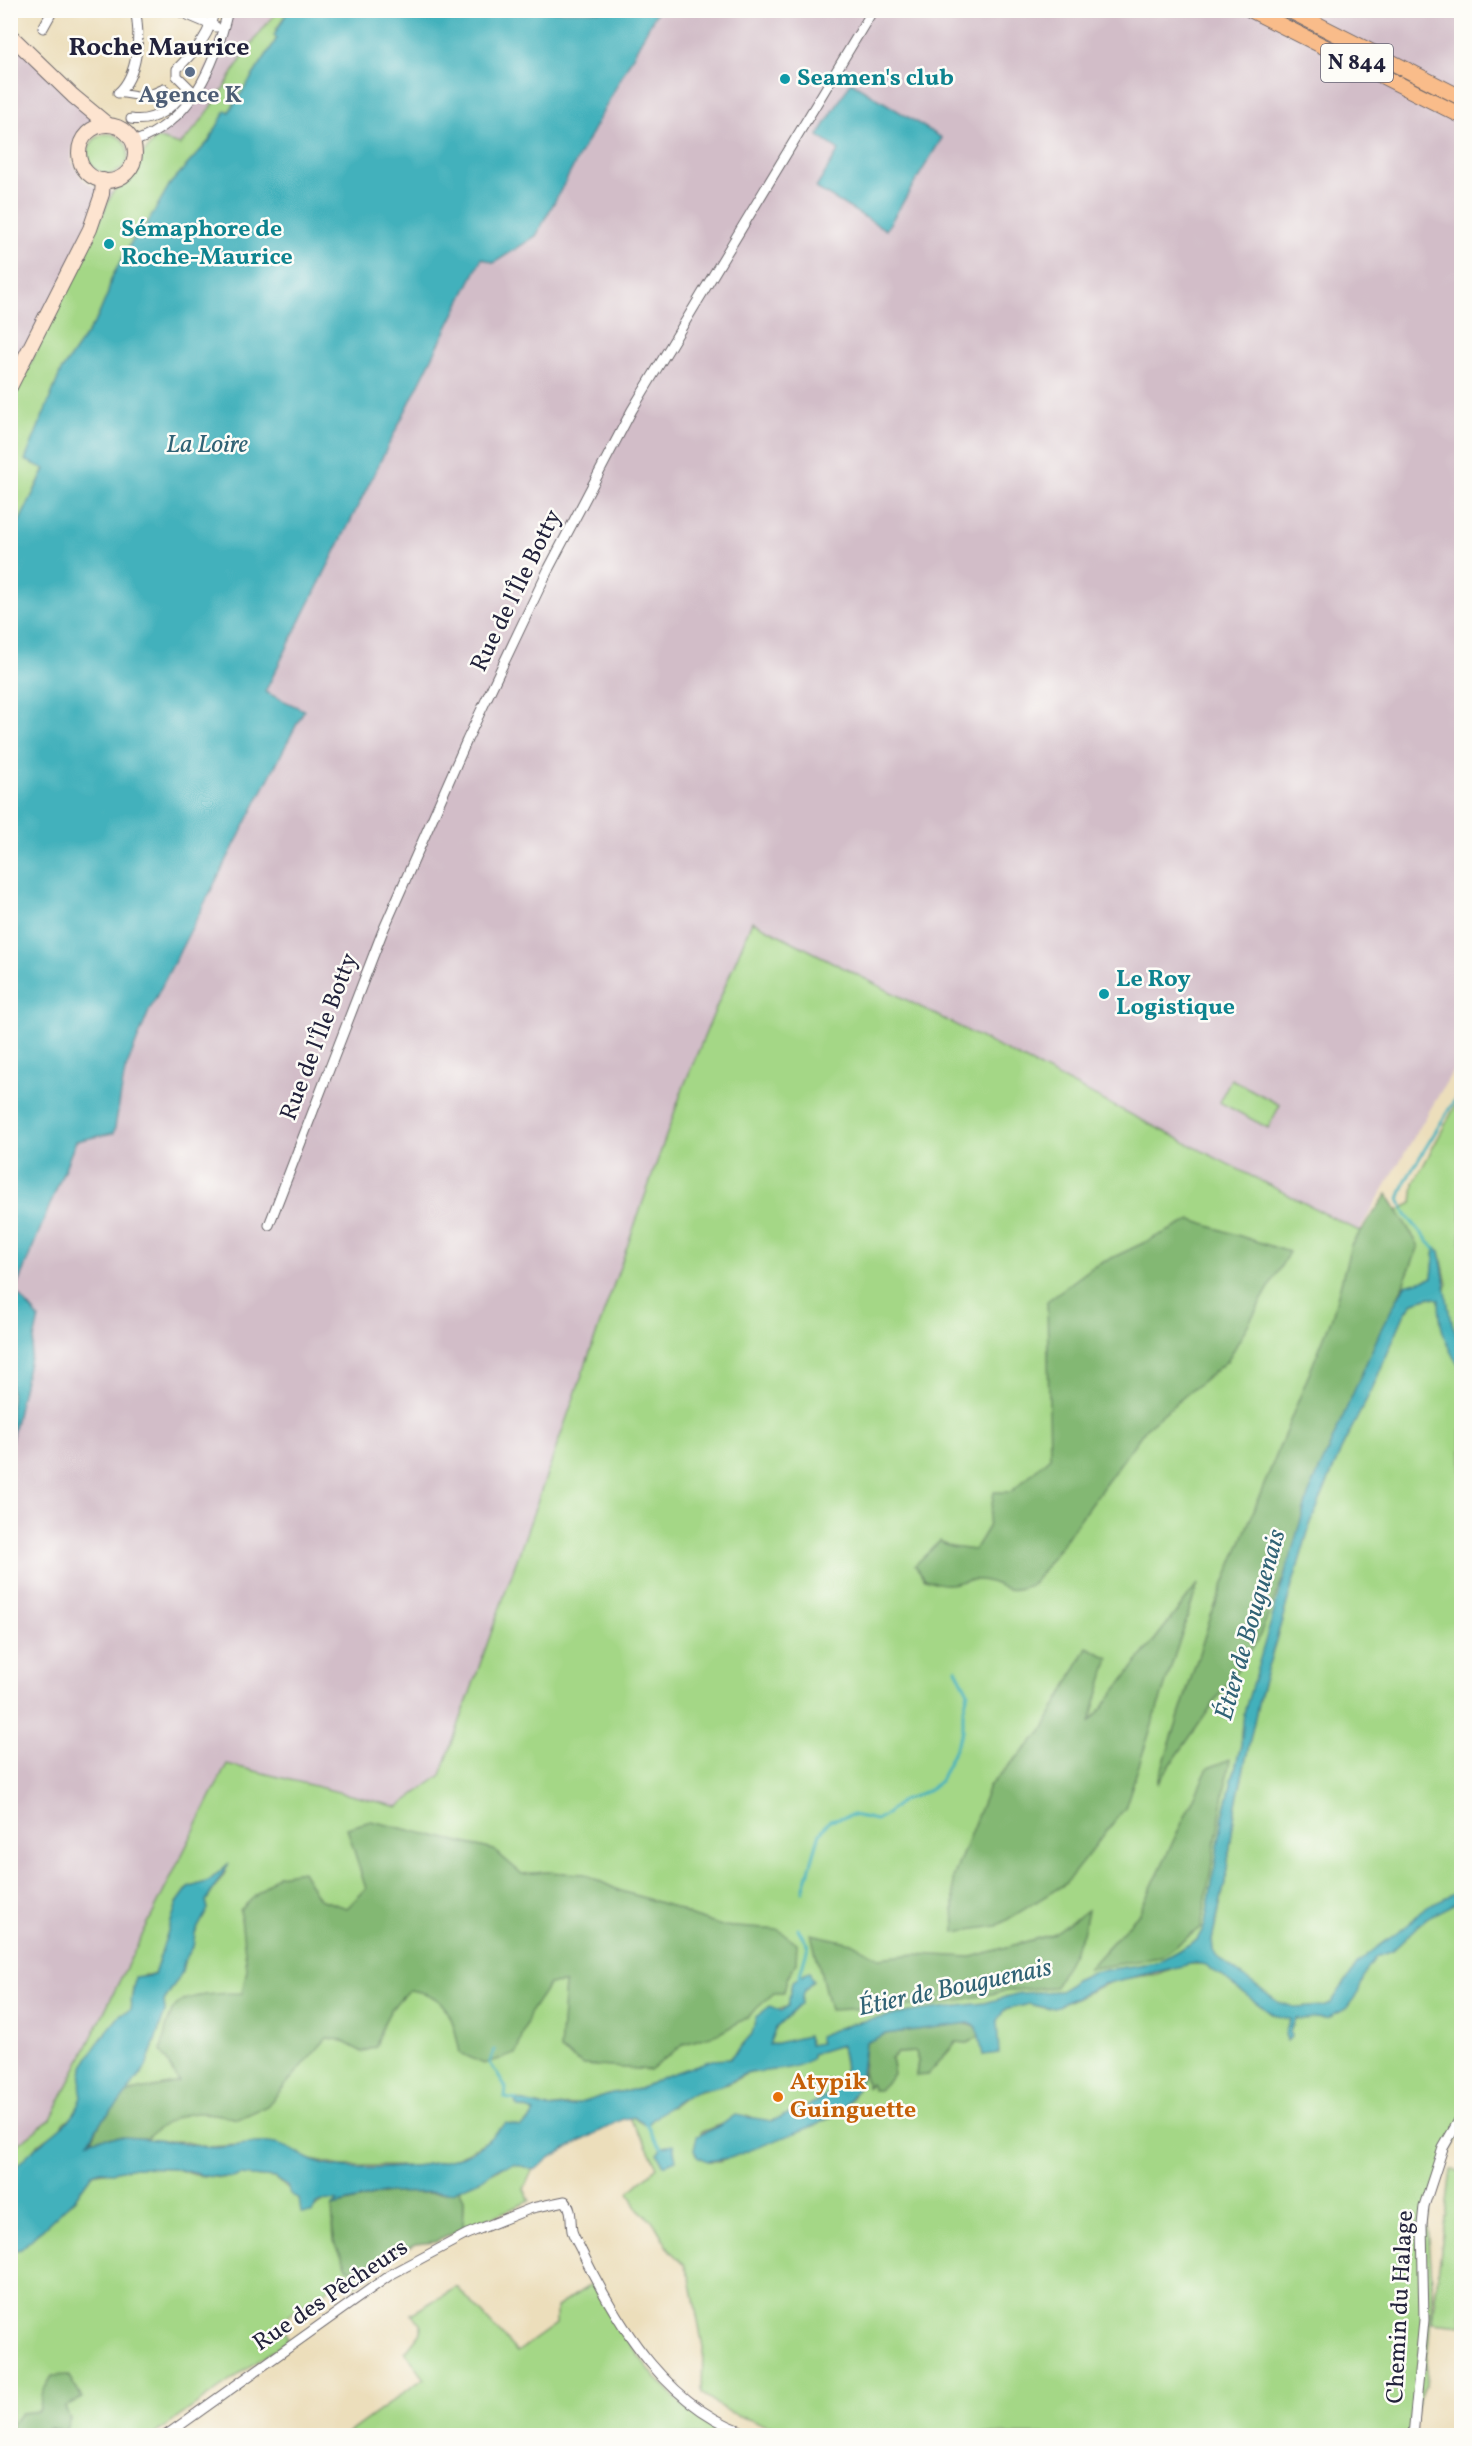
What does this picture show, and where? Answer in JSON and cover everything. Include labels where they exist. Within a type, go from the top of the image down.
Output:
[{"type":"highway","name":"N 844","points":[[1251,10],[1461,116]]},
{"type":"highway","name":"N 844","points":[[1288,10],[1461,98]]},
{"type":"main road","points":[[10,35],[73,96],[108,125],[122,129],[133,142],[135,158],[128,172],[114,180],[103,180],[90,175],[81,163],[80,146],[86,135],[95,128],[108,125]]},
{"type":"main road","points":[[73,96],[83,119],[86,135]]},
{"type":"main road","points":[[10,387],[90,229],[102,194],[103,180]]},
{"type":"street","points":[[43,28],[53,10]]},
{"type":"street","points":[[118,93],[128,85],[139,38],[135,10]]},
{"type":"street","points":[[176,10],[224,30]]},
{"type":"street","points":[[192,92],[177,76],[177,69],[202,43],[212,25],[214,10]]},
{"type":"street","points":[[133,142],[168,124],[192,92],[218,51],[228,10]]},
{"type":"street","name":"Rue de l'Île Botty","points":[[269,1225],[382,933],[462,750],[549,568],[632,410],[873,10]]},
{"type":"street","points":[[118,93],[143,97],[164,88],[174,105]]},
{"type":"street","points":[[131,119],[146,119],[174,105],[192,92]]},
{"type":"street","name":"Chemin du Halage","points":[[1413,2436],[1424,2320],[1422,2225],[1424,2206],[1443,2148],[1461,2115]]},
{"type":"street","name":"Rue des Pêcheurs","points":[[165,2436],[390,2275],[467,2234],[532,2208],[565,2201],[570,2207],[572,2232],[604,2299],[635,2344],[671,2384],[702,2412],[738,2431],[757,2436]]},
{"type":"shaded area","points":[[228,11],[278,11],[239,63],[223,94],[195,131],[180,145],[149,136],[192,104]]},
{"type":"shaded area","points":[[657,11],[1461,11],[1461,1057],[1359,1231],[752,921],[683,1088],[441,1775],[398,1807],[227,1765],[51,2119],[11,2149],[10,1442],[39,1318],[15,1291],[76,1141],[114,1133],[125,1071],[149,1011],[304,710],[265,693],[482,257],[536,236]]},
{"type":"shaded area","points":[[11,33],[26,38],[104,118],[85,126],[77,135],[72,161],[82,178],[91,185],[113,192],[11,406]]},
{"type":"green space","points":[[278,11],[288,11],[276,30],[277,38],[271,48],[229,112],[226,111],[209,141],[170,184],[147,224],[132,241],[111,279],[97,319],[61,371],[26,460],[45,468],[11,541],[10,406],[113,192],[137,171],[143,154],[156,138],[180,145],[189,136],[212,106],[252,42]]},
{"type":"green space","points":[[108,134],[116,135],[122,140],[127,146],[127,162],[122,168],[116,173],[108,174],[100,173],[94,168],[89,162],[88,154],[89,146],[94,140],[100,135]]},
{"type":"green space","points":[[752,921],[1359,1231],[1412,1203],[1414,1183],[1461,1095],[1462,2127],[1434,2190],[1428,2224],[1433,2293],[1425,2385],[1409,2435],[1120,2436],[930,2433],[851,2437],[788,2429],[741,2417],[714,2403],[702,2393],[703,2347],[690,2278],[684,2264],[671,2252],[654,2223],[637,2208],[629,2192],[657,2167],[630,2120],[631,2116],[647,2125],[664,2109],[673,2106],[689,2094],[728,2084],[746,2074],[781,2068],[812,2054],[841,2045],[843,2077],[836,2088],[818,2102],[783,2118],[764,2121],[747,2115],[701,2132],[708,2161],[720,2161],[828,2119],[851,2099],[863,2071],[867,2086],[897,2053],[916,2052],[918,2061],[916,2075],[927,2075],[957,2042],[967,2043],[980,2036],[983,2055],[997,2043],[997,2021],[1004,2010],[1029,2004],[1046,2008],[1058,2006],[1115,1980],[1157,1974],[1185,1964],[1199,1964],[1213,1951],[1212,1940],[1225,1882],[1236,1804],[1260,1694],[1310,1525],[1344,1443],[1372,1389],[1404,1315],[1413,1302],[1443,1294],[1447,1285],[1440,1251],[1435,1248],[1432,1278],[1405,1286],[1342,1419],[1244,1713],[1241,1745],[1223,1817],[1205,1925],[1197,1940],[1158,1962],[1093,1972],[1075,1980],[1061,1991],[1020,1993],[985,2003],[916,2011],[849,2024],[819,2036],[820,2043],[810,2045],[807,2037],[768,2045],[775,2029],[800,2004],[803,1992],[813,1981],[808,1972],[792,1982],[789,2006],[756,2017],[752,2034],[730,2059],[697,2065],[640,2089],[612,2093],[583,2103],[548,2108],[538,2105],[530,2120],[520,2127],[514,2126],[453,2160],[417,2166],[341,2166],[237,2145],[208,2147],[181,2141],[87,2143],[146,2067],[165,2012],[164,2001],[182,1972],[184,1961],[193,1947],[195,1933],[208,1909],[206,1901],[226,1871],[220,1871],[209,1881],[188,1888],[177,1903],[154,1975],[144,1975],[133,1987],[130,2010],[121,2014],[86,2063],[83,2096],[74,2116],[64,2122],[59,2131],[39,2143],[30,2156],[11,2173],[11,2149],[51,2119],[227,1764],[398,1807],[441,1775],[683,1088]]},
{"type":"green space","points":[[1231,1079],[1280,1105],[1268,1128],[1219,1102]]},
{"type":"green space","points":[[1387,1194],[1419,1246],[1258,1640],[1157,1784],[1211,1616],[1332,1317],[1351,1245]]},
{"type":"green space","points":[[1191,1220],[1289,1252],[1228,1360],[1146,1428],[1033,1584],[1023,1588],[1009,1589],[980,1580],[945,1584],[925,1579],[915,1565],[940,1541],[951,1547],[974,1550],[988,1527],[994,1492],[1011,1492],[1050,1457],[1047,1301],[1093,1267]]},
{"type":"green space","points":[[1198,1584],[1125,1808],[1065,1884],[997,1926],[955,1932],[953,1878],[989,1786],[1042,1732],[1087,1647],[1109,1658],[1090,1723]]},
{"type":"green space","points":[[1230,1759],[1201,1927],[1161,1957],[1088,1969],[1139,1913],[1208,1768]]},
{"type":"green space","points":[[371,1821],[494,1850],[522,1874],[546,1872],[585,1874],[618,1890],[674,1907],[691,1916],[722,1926],[779,1930],[797,1943],[796,1963],[787,1978],[784,1993],[774,1993],[745,2019],[718,2034],[684,2044],[650,2070],[584,2065],[560,2050],[565,1983],[549,1984],[531,2011],[516,2054],[484,2064],[460,2053],[455,2029],[440,2002],[422,1992],[409,1990],[388,2016],[376,2047],[362,2052],[340,2040],[327,2038],[267,2106],[238,2119],[212,2113],[189,2114],[168,2122],[147,2138],[92,2139],[103,2119],[126,2093],[179,2082],[161,2051],[172,2011],[180,2002],[196,1996],[242,1993],[247,1969],[240,1910],[278,1875],[302,1871],[319,1899],[347,1908],[366,1889],[347,1828]]},
{"type":"green space","points":[[1088,1910],[1083,1933],[1055,1987],[1012,1990],[934,2005],[830,2010],[811,1934],[852,1943],[879,1958],[915,1954],[971,1957],[1053,1934]]},
{"type":"green space","points":[[962,2023],[977,2027],[980,2036],[967,2043],[956,2042],[927,2075],[916,2076],[918,2061],[916,2052],[897,2053],[891,2058],[894,2074],[879,2090],[873,2090],[870,2083],[867,2087],[863,2071],[865,2043],[885,2034]]},
{"type":"green space","points":[[514,2163],[524,2164],[532,2171],[524,2189],[530,2201],[463,2229],[464,2199],[459,2189]]},
{"type":"green space","points":[[135,2167],[173,2168],[195,2175],[223,2178],[240,2175],[275,2178],[299,2199],[301,2208],[314,2208],[328,2199],[339,2201],[348,2268],[373,2273],[349,2289],[344,2278],[282,2320],[288,2340],[153,2435],[11,2436],[11,2251],[21,2249],[75,2198],[92,2174]]},
{"type":"green space","points":[[1451,2170],[1461,2171],[1461,2325],[1432,2322]]},
{"type":"green space","points":[[459,2189],[464,2199],[463,2229],[435,2242],[415,2244],[394,2255],[373,2273],[348,2268],[334,2241],[332,2206],[393,2192],[441,2193]]},
{"type":"green space","points":[[592,2284],[648,2368],[683,2405],[722,2435],[344,2436],[424,2378],[405,2352],[421,2332],[421,2323],[411,2314],[457,2287],[517,2352],[556,2324],[556,2307]]},
{"type":"green space","points":[[68,2375],[82,2398],[65,2407],[70,2419],[65,2431],[48,2427],[47,2435],[11,2435],[11,2425],[21,2413],[39,2411],[43,2391],[52,2376]]},
{"type":"water","name":"La Loire","points":[[288,11],[657,11],[536,236],[494,263],[482,258],[265,692],[304,710],[149,1011],[125,1071],[114,1133],[76,1141],[15,1291],[39,1318],[11,1442],[10,541],[45,469],[25,460],[61,371],[97,319],[111,279],[132,241],[147,224],[170,184],[209,141],[226,110],[229,112],[277,38],[274,35]]},
{"type":"water","points":[[851,82],[942,138],[886,230],[816,188],[839,150],[818,136]]},
{"type":"water","points":[[1435,1248],[1440,1251],[1450,1318],[1461,1345],[1461,1369],[1444,1336],[1439,1299],[1430,1297],[1413,1302],[1404,1315],[1372,1389],[1344,1443],[1310,1525],[1260,1694],[1236,1804],[1225,1882],[1212,1940],[1213,1951],[1217,1957],[1278,2002],[1297,2008],[1322,2006],[1331,2003],[1358,1963],[1367,1955],[1409,1924],[1425,1907],[1461,1890],[1461,1900],[1428,1917],[1392,1951],[1376,1957],[1367,1969],[1358,1993],[1346,2009],[1328,2018],[1295,2019],[1290,2032],[1291,2037],[1287,2041],[1285,2034],[1290,2019],[1273,2015],[1206,1965],[1195,1963],[1103,1984],[1058,2006],[1046,2008],[1029,2004],[1004,2010],[997,2021],[999,2053],[983,2055],[977,2027],[969,2023],[885,2034],[865,2043],[859,2086],[841,2111],[818,2124],[730,2158],[708,2161],[699,2157],[694,2150],[697,2136],[720,2126],[735,2115],[772,2121],[820,2100],[842,2081],[845,2066],[841,2045],[812,2054],[812,2058],[797,2066],[745,2074],[724,2085],[697,2091],[671,2106],[647,2125],[635,2117],[623,2119],[551,2157],[535,2170],[514,2164],[498,2168],[482,2179],[452,2192],[384,2193],[332,2206],[338,2201],[326,2200],[316,2205],[312,2213],[301,2213],[299,2199],[290,2194],[287,2186],[275,2178],[240,2175],[233,2178],[206,2176],[173,2168],[135,2167],[112,2172],[101,2171],[92,2174],[75,2198],[21,2249],[11,2251],[11,2173],[25,2157],[74,2115],[82,2096],[80,2085],[86,2063],[121,2014],[130,2010],[135,1978],[154,1975],[177,1903],[188,1888],[209,1881],[229,1863],[206,1901],[208,1909],[195,1933],[193,1947],[184,1961],[182,1972],[164,2001],[165,2012],[146,2067],[119,2103],[103,2119],[89,2141],[99,2138],[129,2137],[214,2148],[269,2143],[284,2146],[319,2163],[351,2168],[393,2168],[436,2163],[467,2154],[488,2140],[506,2123],[520,2127],[530,2120],[535,2112],[519,2107],[513,2099],[548,2108],[570,2106],[612,2093],[640,2089],[662,2077],[712,2060],[730,2059],[752,2034],[756,2017],[770,2006],[781,2011],[788,2006],[792,1982],[809,1971],[813,1981],[803,1992],[801,2004],[775,2029],[769,2045],[807,2036],[810,2045],[820,2043],[818,2036],[849,2024],[916,2011],[985,2003],[1020,1993],[1061,1991],[1075,1980],[1093,1972],[1158,1962],[1197,1940],[1205,1925],[1223,1817],[1241,1745],[1244,1713],[1308,1496],[1383,1325],[1405,1285],[1432,1278]]},
{"type":"water","points":[[673,2145],[676,2160],[664,2165],[657,2153],[662,2147]]},
{"type":"waterway","points":[[1435,1249],[1406,1215],[1399,1199],[1406,1180],[1462,1088]]},
{"type":"waterway","points":[[803,1891],[820,1833],[830,1820],[853,1815],[876,1820],[887,1814],[901,1801],[927,1791],[940,1781],[963,1731],[963,1712],[968,1692],[956,1669]]},
{"type":"waterway","points":[[798,1929],[808,1946],[798,1982]]},
{"type":"waterway","points":[[494,2050],[490,2063],[506,2088],[505,2098],[516,2100]]},
{"type":"waterway","points":[[646,2122],[654,2139],[663,2149]]},
{"type":"waterway","points":[[10,2296],[12,2309]]},
{"type":"place","name":"Agence K","points":[[190,72]]},
{"type":"place","name":"Seamen's club","points":[[785,79]]},
{"type":"place","name":"Sémaphore de Roche-Maurice","points":[[109,244]]},
{"type":"place","name":"Le Roy Logistique","points":[[1104,994]]},
{"type":"place","name":"Atypik Guinguette","points":[[778,2097]]},
{"type":"district","name":"Roche Maurice","points":[[159,48]]},
{"type":"water label","name":"Étier de Bouguenais","points":[[1251,1625]]},
{"type":"water label","name":"Étier de Bouguenais","points":[[955,1988]]}]
